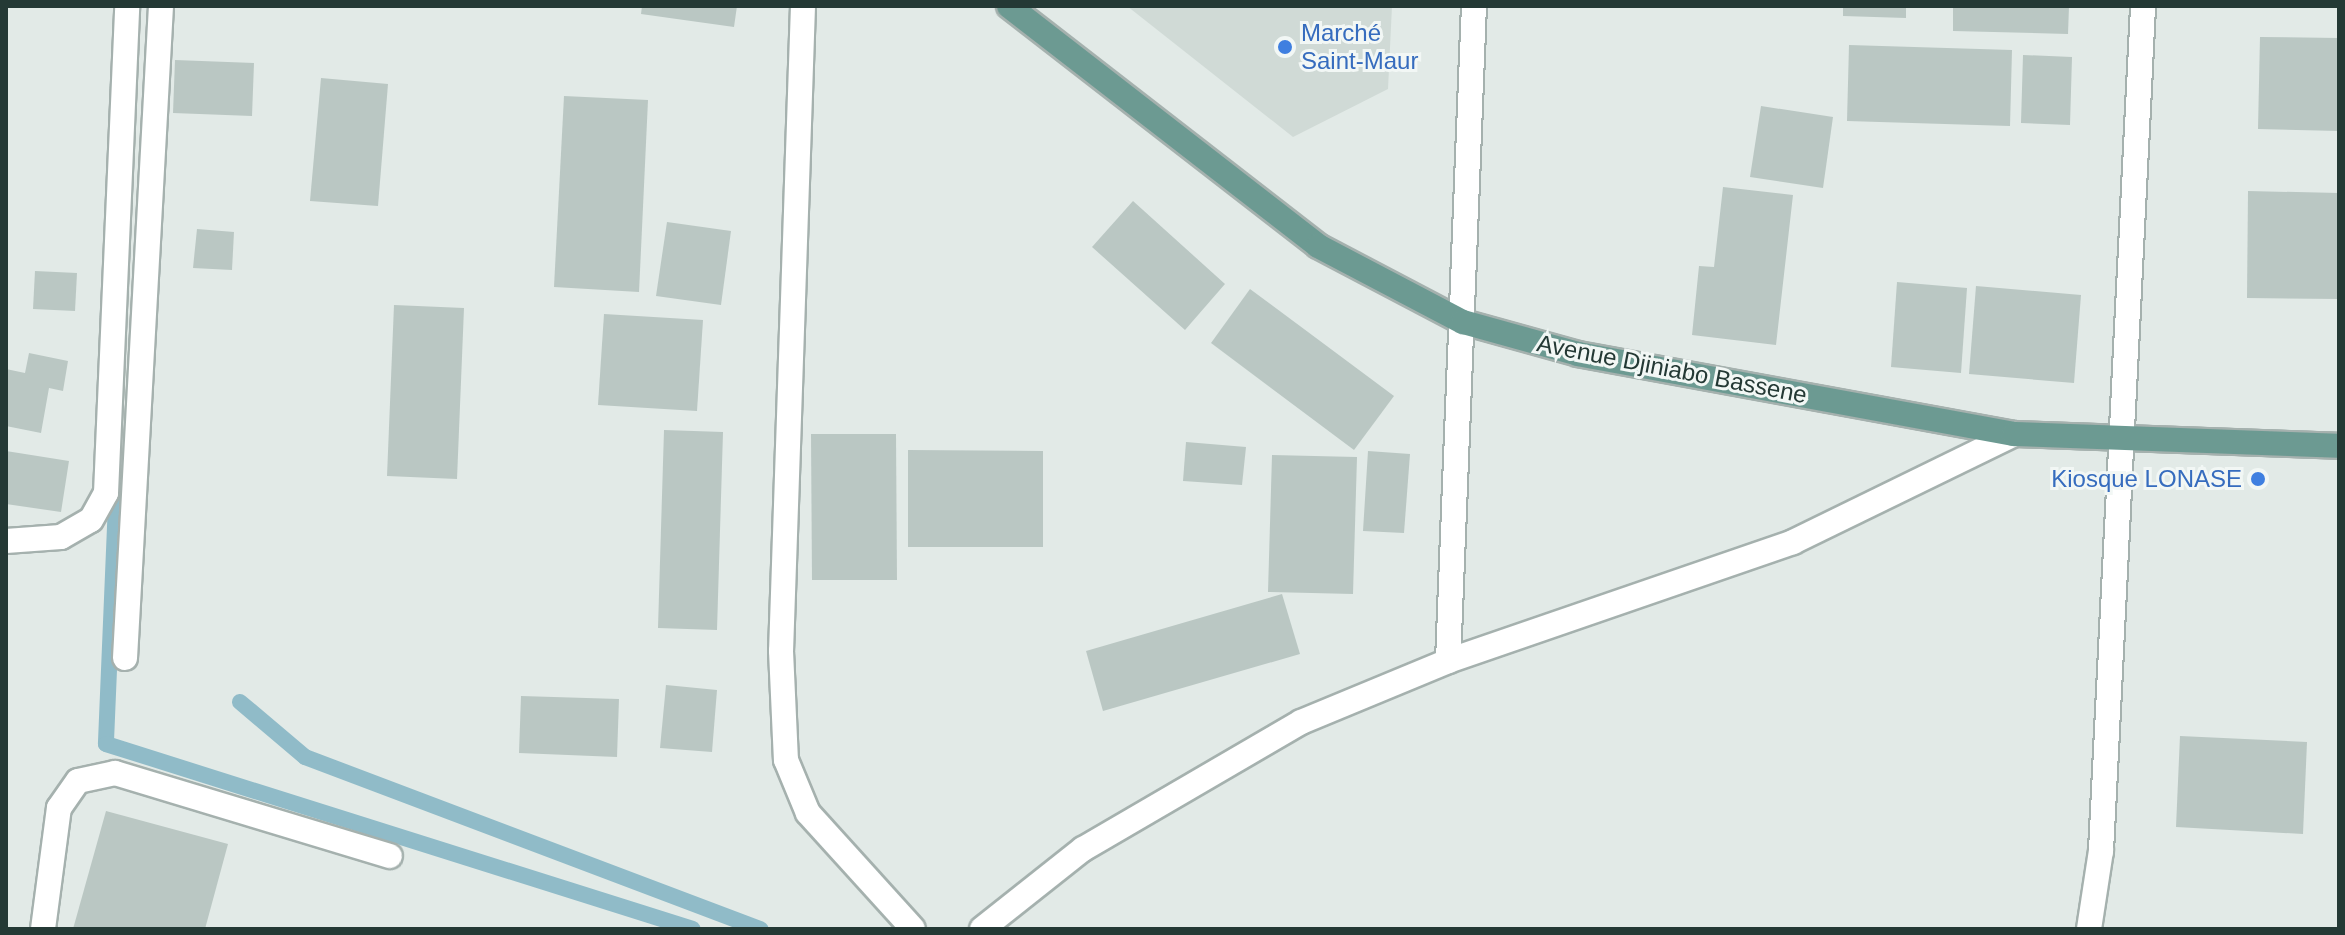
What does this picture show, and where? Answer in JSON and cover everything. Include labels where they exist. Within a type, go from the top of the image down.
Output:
[{"type":"main road","name":"Avenue Djiniabo Bassene","points":[[1009,6],[1318,246],[1463,322],[1578,354],[2014,434],[2123,441],[2339,446]]},
{"type":"street","points":[[6,541],[61,537],[91,520],[106,493],[127,6]]},
{"type":"street","points":[[125,658],[161,6]]},
{"type":"street","points":[[803,6],[781,651],[786,760],[808,813],[913,929]]},
{"type":"street","points":[[1448,661],[1474,6]]},
{"type":"street","points":[[2089,929],[2101,851],[2143,6]]},
{"type":"street","points":[[982,929],[1083,849],[1301,722],[1448,661],[1793,542],[2014,434]]},
{"type":"street","points":[[43,929],[59,808],[78,781],[115,773],[390,856]]},
{"type":"shaded area","name":"Marché Saint-Maur","points":[[1127,6],[1392,6],[1388,89],[1293,137]]},
{"type":"building","points":[[642,6],[737,6],[734,27],[641,14]]},
{"type":"building","points":[[1843,6],[1906,6],[1906,18],[1843,16]]},
{"type":"building","points":[[1953,6],[2069,6],[2068,34],[1953,31]]},
{"type":"building","points":[[2260,37],[2339,38],[2339,131],[2258,129]]},
{"type":"building","points":[[1849,45],[2012,50],[2010,126],[1847,121]]},
{"type":"building","points":[[2023,55],[2072,57],[2070,125],[2021,123]]},
{"type":"building","points":[[175,60],[254,63],[252,116],[173,113]]},
{"type":"building","points":[[321,78],[388,84],[378,206],[310,201]]},
{"type":"building","points":[[564,96],[648,100],[639,292],[554,287]]},
{"type":"building","points":[[1761,106],[1833,117],[1823,188],[1750,177]]},
{"type":"building","points":[[1723,187],[1793,195],[1776,345],[1692,335],[1699,266],[1714,267]]},
{"type":"building","points":[[2248,191],[2339,193],[2339,299],[2247,298]]},
{"type":"building","points":[[1133,201],[1225,284],[1185,330],[1092,247]]},
{"type":"building","points":[[667,222],[731,231],[721,305],[656,296]]},
{"type":"building","points":[[197,229],[234,232],[232,270],[193,268]]},
{"type":"building","points":[[35,271],[77,273],[75,311],[33,309]]},
{"type":"building","points":[[1897,282],[1967,288],[1961,373],[1891,367]]},
{"type":"building","points":[[1976,286],[2081,295],[2074,383],[1969,374]]},
{"type":"building","points":[[1250,289],[1394,396],[1354,450],[1211,343]]},
{"type":"building","points":[[394,305],[464,308],[457,479],[387,476]]},
{"type":"building","points":[[604,314],[703,320],[697,411],[598,405]]},
{"type":"building","points":[[29,353],[68,361],[63,391],[49,388],[41,433],[6,426],[6,369],[25,373]]},
{"type":"building","points":[[664,430],[723,432],[717,630],[658,628]]},
{"type":"building","points":[[811,434],[896,434],[897,580],[812,580]]},
{"type":"building","points":[[1186,442],[1246,447],[1242,485],[1183,481]]},
{"type":"building","points":[[908,450],[1043,451],[1043,547],[908,547]]},
{"type":"building","points":[[6,451],[69,461],[61,512],[6,504]]},
{"type":"building","points":[[1368,451],[1410,454],[1404,533],[1363,531]]},
{"type":"building","points":[[1272,455],[1357,457],[1353,594],[1268,592]]},
{"type":"building","points":[[1282,594],[1300,654],[1103,711],[1086,651]]},
{"type":"building","points":[[666,685],[717,690],[712,752],[660,748]]},
{"type":"building","points":[[521,696],[619,699],[617,757],[519,753]]},
{"type":"building","points":[[2180,736],[2307,742],[2303,834],[2176,827]]},
{"type":"building","points":[[106,811],[228,844],[205,929],[73,929]]},
{"type":"waterway","points":[[117,479],[106,744],[693,929]]},
{"type":"waterway","points":[[240,702],[305,757],[761,929]]},
{"type":"place","name":"Marché Saint-Maur","points":[[1285,47]]},
{"type":"place","name":"Kiosque LONASE","points":[[2258,479]]}]
